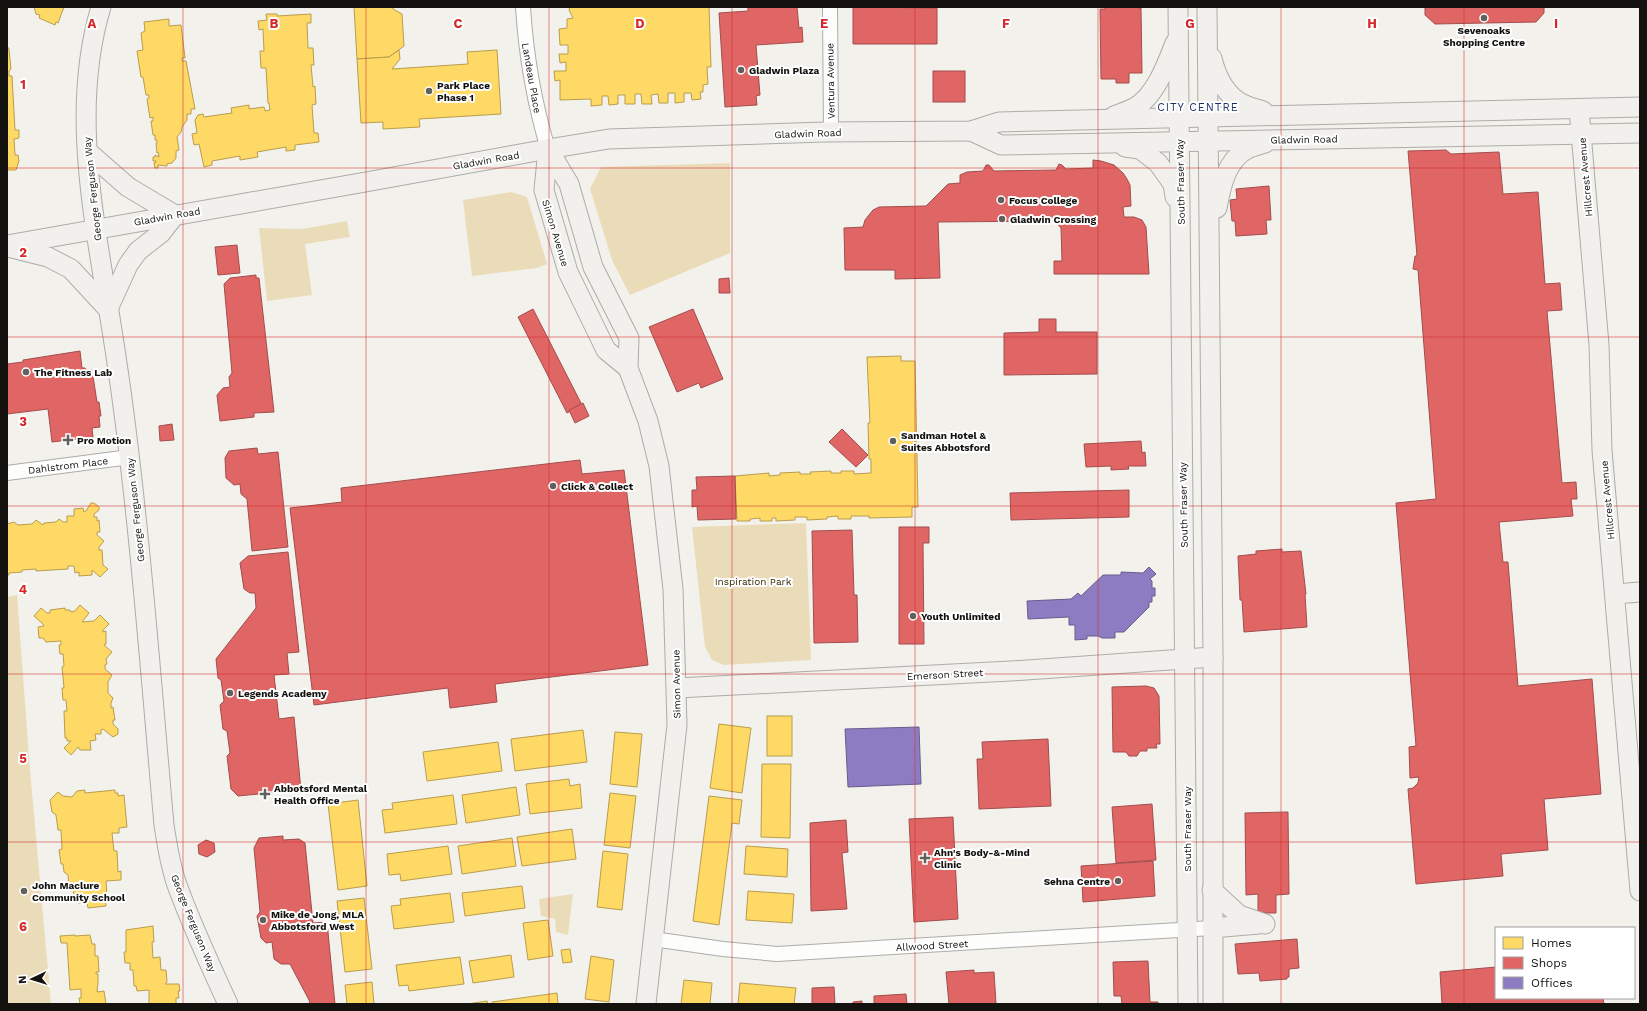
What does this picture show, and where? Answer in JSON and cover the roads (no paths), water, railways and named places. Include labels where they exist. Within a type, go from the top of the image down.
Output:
[{"type":"main road","name":"George Ferguson Way","points":[[102,7],[86,83],[86,128],[89,180],[95,229],[120,380],[130,456],[148,631],[164,825],[168,851],[180,891],[200,942],[228,1004]]},
{"type":"main road","name":"South Fraser Way","points":[[1178,7],[1188,1004]]},
{"type":"main road","points":[[1207,7],[1213,657],[1213,1004]]},
{"type":"main road","points":[[1207,33],[1215,72],[1229,94],[1244,105],[1277,115]]},
{"type":"main road","points":[[1106,119],[1135,108],[1152,92],[1167,64],[1178,35]]},
{"type":"main road","name":"Gladwin Road","points":[[7,246],[95,229],[609,139],[831,132],[971,131],[999,122],[1208,116],[1640,108]]},
{"type":"main road","name":"Hillcrest Avenue","points":[[1579,109],[1599,345],[1602,450],[1640,891]]},
{"type":"main road","name":"Gladwin Road","points":[[971,131],[1001,145],[1640,133]]},
{"type":"main road","points":[[1209,244],[1222,180],[1233,162],[1247,149],[1275,140]]},
{"type":"main road","points":[[1098,143],[1140,149],[1158,163],[1173,184],[1180,234]]},
{"type":"main road","name":"Simon Avenue","points":[[548,149],[544,190],[568,272],[606,350],[628,368]]},
{"type":"main road","name":"Simon Avenue","points":[[548,149],[568,184],[593,267],[629,338],[628,368],[648,421],[659,466],[673,590],[677,725],[646,1004]]},
{"type":"main road","points":[[7,246],[48,257],[71,269],[108,310],[128,265],[138,251],[161,233],[175,215],[128,187],[88,152]]},
{"type":"main road","points":[[1615,594],[1640,592]]},
{"type":"main road","name":"Emerson Street","points":[[677,688],[1011,671],[1213,657]]},
{"type":"main road","points":[[1212,890],[1239,915],[1265,924],[1212,928]]},
{"type":"street","name":"Landeau Place","points":[[523,7],[529,68],[539,120],[548,149]]},
{"type":"street","name":"Ventura Avenue","points":[[830,7],[831,132]]},
{"type":"street","name":"Dahlstrom Place","points":[[7,473],[130,456]]},
{"type":"street","name":"Allwood Street","points":[[653,939],[723,949],[777,954],[1212,928]]},
{"type":"place","name":"Sevenoaks Shopping Centre","points":[[1484,18]]},
{"type":"place","name":"Gladwin Plaza","points":[[741,70]]},
{"type":"place","name":"Park Place Phase 1","points":[[429,91]]},
{"type":"place","name":"Focus College","points":[[1001,200]]},
{"type":"place","name":"Gladwin Crossing","points":[[1002,219]]},
{"type":"place","name":"The Fitness Lab","points":[[26,372]]},
{"type":"place","name":"Pro Motion","points":[[68,440]]},
{"type":"place","name":"Sandman Hotel & Suites Abbotsford","points":[[893,441]]},
{"type":"place","name":"Click & Collect","points":[[553,486]]},
{"type":"place","name":"Youth Unlimited","points":[[913,616]]},
{"type":"place","name":"Legends Academy","points":[[230,693]]},
{"type":"place","name":"Abbotsford Mental Health Office","points":[[265,794]]},
{"type":"place","name":"Ahn's Body-&-Mind Clinic","points":[[925,858]]},
{"type":"place","name":"Sehna Centre","points":[[1118,881]]},
{"type":"place","name":"John Maclure Community School","points":[[24,891]]},
{"type":"place","name":"Mike de Jong, MLA Abbotsford West","points":[[263,920]]},
{"type":"district","name":"CITY CENTRE","points":[[1198,107]]},
{"type":"park label","name":"Inspiration Park","points":[[753,581]]}]
